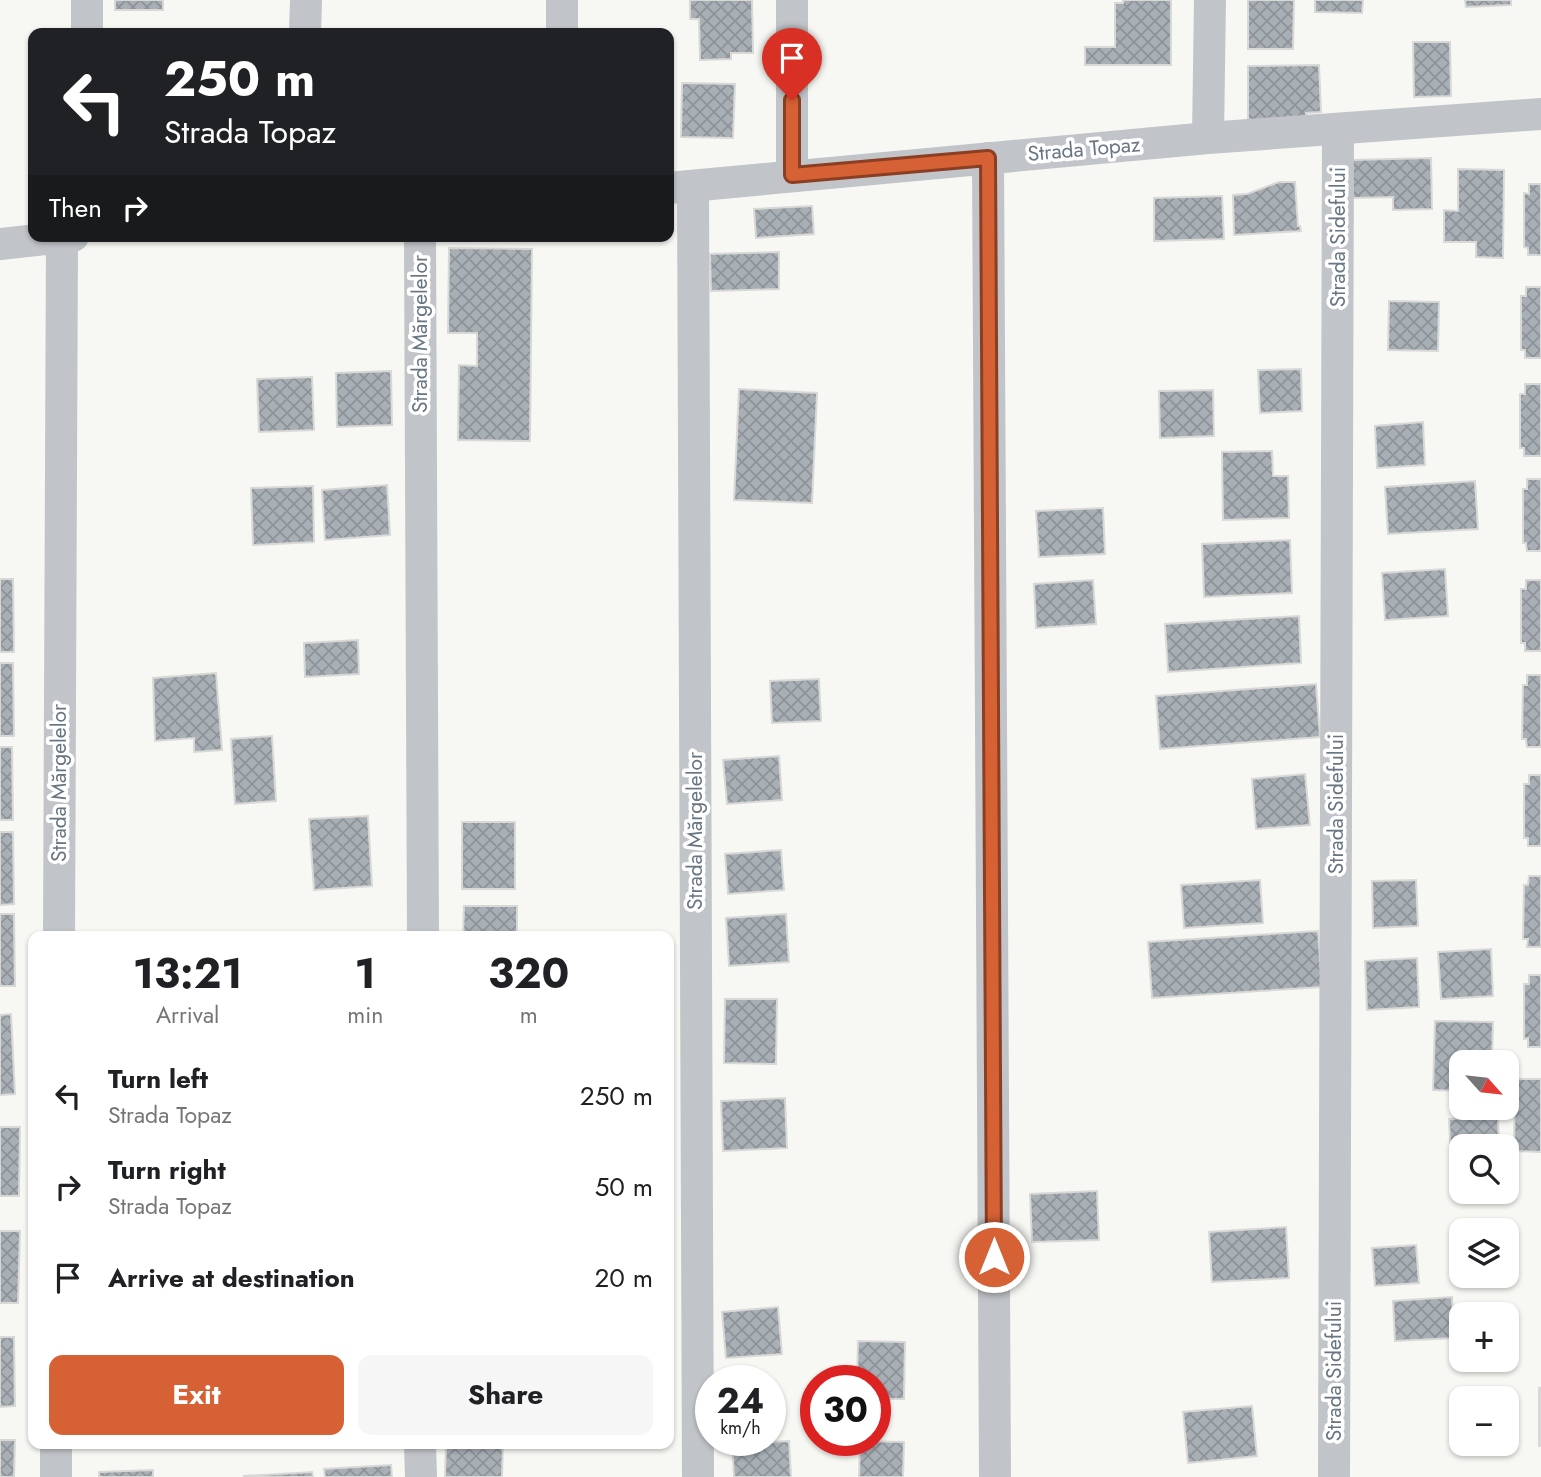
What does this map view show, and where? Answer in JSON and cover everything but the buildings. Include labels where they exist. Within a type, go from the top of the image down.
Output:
[{"type":"street","points":[[87,0],[87,28]]},
{"type":"street","points":[[305,28],[306,0]]},
{"type":"street","points":[[562,0],[562,28]]},
{"type":"street","points":[[792,0],[792,175]]},
{"type":"street","points":[[1208,138],[1210,0]]},
{"type":"street","name":"Strada Topaz","points":[[681,187],[1208,138],[1541,114]]},
{"type":"street","name":"Strada Sidefului","points":[[1334,1477],[1338,130]]},
{"type":"street","points":[[988,158],[995,1477]]},
{"type":"street","name":"Strada Mărgelelor","points":[[681,187],[698,1477]]},
{"type":"street","points":[[0,244],[28,241]]},
{"type":"street","name":"Strada Mărgelelor","points":[[59,931],[62,242]]},
{"type":"street","name":"Strada Mărgelelor","points":[[420,242],[423,931]]},
{"type":"street","points":[[56,1449],[56,1477]]},
{"type":"street","points":[[420,1449],[421,1477]]},
{"type":"route","points":[[792,100],[792,175],[988,158],[994,1257]]}]
